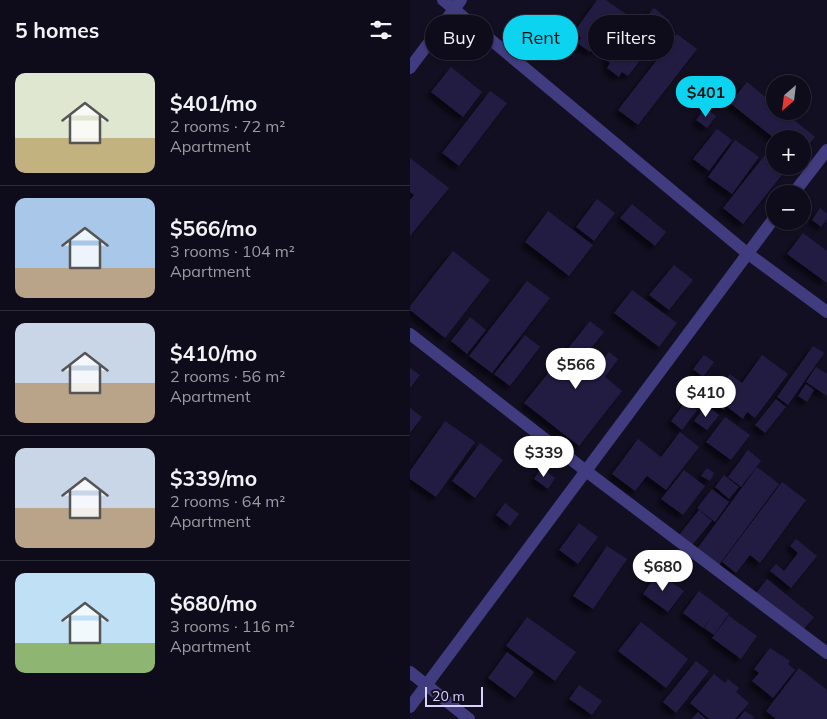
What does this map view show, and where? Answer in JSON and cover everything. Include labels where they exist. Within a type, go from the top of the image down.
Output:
[{"type":"street","points":[[444,0],[458,4],[747,253],[827,312]]},
{"type":"street","points":[[410,68],[458,4]]},
{"type":"street","points":[[800,185],[827,150]]},
{"type":"street","points":[[410,707],[766,229]]},
{"type":"street","points":[[410,334],[827,653]]},
{"type":"street","points":[[410,672],[469,719]]},
{"type":"building","points":[[597,0],[606,0],[627,15],[588,15],[588,51],[578,44],[581,38],[578,35],[578,26]]},
{"type":"building","points":[[654,8],[663,15],[648,15]]},
{"type":"building","points":[[677,34],[697,49],[638,125],[618,110],[657,60],[674,60],[674,38]]},
{"type":"building","points":[[606,60],[640,60],[628,76],[622,72],[619,77],[607,68],[610,63]]},
{"type":"building","points":[[451,67],[482,92],[463,117],[431,92]]},
{"type":"building","points":[[747,82],[766,98],[766,120],[794,120],[806,130],[766,130],[766,132],[730,103]]},
{"type":"building","points":[[490,91],[507,103],[459,166],[442,153]]},
{"type":"building","points":[[705,108],[716,116],[707,128],[696,120]]},
{"type":"building","points":[[717,129],[732,140],[709,171],[693,159]]},
{"type":"building","points":[[811,134],[815,137],[811,142]]},
{"type":"building","points":[[735,140],[759,157],[732,194],[708,177]]},
{"type":"building","points":[[766,156],[766,175],[782,175],[774,185],[766,185],[766,195],[743,224],[723,208]]},
{"type":"building","points":[[410,158],[449,188],[410,236],[410,200],[414,195],[410,192]]},
{"type":"building","points":[[597,199],[615,213],[594,241],[576,227]]},
{"type":"building","points":[[632,204],[666,232],[655,246],[620,218]]},
{"type":"building","points":[[820,208],[827,214],[827,219],[821,227],[812,220]]},
{"type":"building","points":[[548,211],[593,245],[569,276],[525,242]]},
{"type":"building","points":[[803,233],[827,251],[827,283],[787,254]]},
{"type":"building","points":[[453,251],[490,280],[445,338],[410,310],[410,306]]},
{"type":"building","points":[[674,265],[693,280],[669,310],[649,295]]},
{"type":"building","points":[[527,281],[550,298],[492,373],[469,356]]},
{"type":"building","points":[[632,290],[677,323],[659,347],[614,313]]},
{"type":"building","points":[[470,317],[486,330],[467,354],[451,341]]},
{"type":"building","points":[[590,321],[604,332],[579,363],[591,373],[609,352],[618,359],[605,377],[622,391],[579,446],[524,403]]},
{"type":"building","points":[[525,335],[540,347],[510,386],[494,374]]},
{"type":"building","points":[[813,346],[824,353],[788,405],[777,397]]},
{"type":"building","points":[[704,355],[714,362],[703,377],[693,369]]},
{"type":"building","points":[[762,355],[788,374],[755,418],[747,412],[743,419],[726,406],[724,410],[714,403],[717,399],[713,396],[730,374],[742,383]]},
{"type":"building","points":[[816,367],[827,374],[827,396],[806,382]]},
{"type":"building","points":[[410,368],[420,375],[410,388]]},
{"type":"building","points":[[806,384],[814,390],[807,402],[798,396]]},
{"type":"building","points":[[776,399],[786,407],[765,433],[755,425]]},
{"type":"building","points":[[686,401],[697,410],[682,430],[671,421]]},
{"type":"building","points":[[706,405],[719,415],[707,430],[694,421]]},
{"type":"building","points":[[410,408],[422,417],[410,433]]},
{"type":"building","points":[[725,417],[750,435],[731,460],[706,442]]},
{"type":"building","points":[[445,421],[475,442],[436,497],[410,479],[410,471]]},
{"type":"building","points":[[680,432],[699,447],[666,490],[647,476],[635,491],[612,474],[638,439],[661,457]]},
{"type":"building","points":[[480,443],[503,460],[475,498],[452,481]]},
{"type":"building","points":[[748,450],[761,461],[741,487],[728,477]]},
{"type":"building","points":[[757,467],[779,484],[719,565],[697,549]]},
{"type":"building","points":[[541,468],[555,478],[548,489],[534,479]]},
{"type":"building","points":[[707,468],[714,473],[710,481],[701,476]]},
{"type":"building","points":[[684,470],[705,486],[683,515],[661,499]]},
{"type":"building","points":[[724,475],[739,487],[729,499],[715,487]]},
{"type":"building","points":[[782,482],[806,500],[760,563],[750,555],[736,573],[722,562]]},
{"type":"building","points":[[712,489],[729,502],[715,522],[697,508]]},
{"type":"building","points":[[505,503],[519,514],[510,526],[496,515]]},
{"type":"building","points":[[699,510],[712,521],[692,545],[679,535]]},
{"type":"building","points":[[579,523],[598,537],[578,564],[559,550]]},
{"type":"building","points":[[796,539],[817,556],[791,588],[770,571],[776,564],[784,571],[798,553],[790,546]]},
{"type":"building","points":[[607,546],[627,559],[593,609],[573,596]]},
{"type":"building","points":[[658,572],[684,591],[668,612],[643,594]]},
{"type":"building","points":[[767,579],[814,617],[803,630],[756,593]]},
{"type":"building","points":[[699,591],[729,614],[714,635],[704,628],[712,616],[703,628],[683,613]]},
{"type":"building","points":[[729,616],[757,636],[741,659],[712,638]]},
{"type":"building","points":[[527,617],[576,652],[555,681],[506,646]]},
{"type":"building","points":[[641,622],[688,659],[666,688],[618,651]]},
{"type":"building","points":[[770,648],[790,661],[788,664],[795,670],[773,698],[752,681],[759,673],[754,669]]},
{"type":"building","points":[[507,652],[534,672],[515,698],[488,678]]},
{"type":"building","points":[[696,661],[709,671],[676,713],[663,702]]},
{"type":"building","points":[[799,668],[827,690],[827,719],[776,719],[766,711]]},
{"type":"building","points":[[714,674],[725,683],[728,679],[739,688],[736,692],[749,703],[735,719],[709,719],[690,703]]},
{"type":"building","points":[[579,685],[602,701],[592,715],[569,699]]},
{"type":"building","points":[[745,711],[754,717],[752,719],[738,719]]},
{"type":"building","points":[[698,712],[706,719],[691,719]]}]
